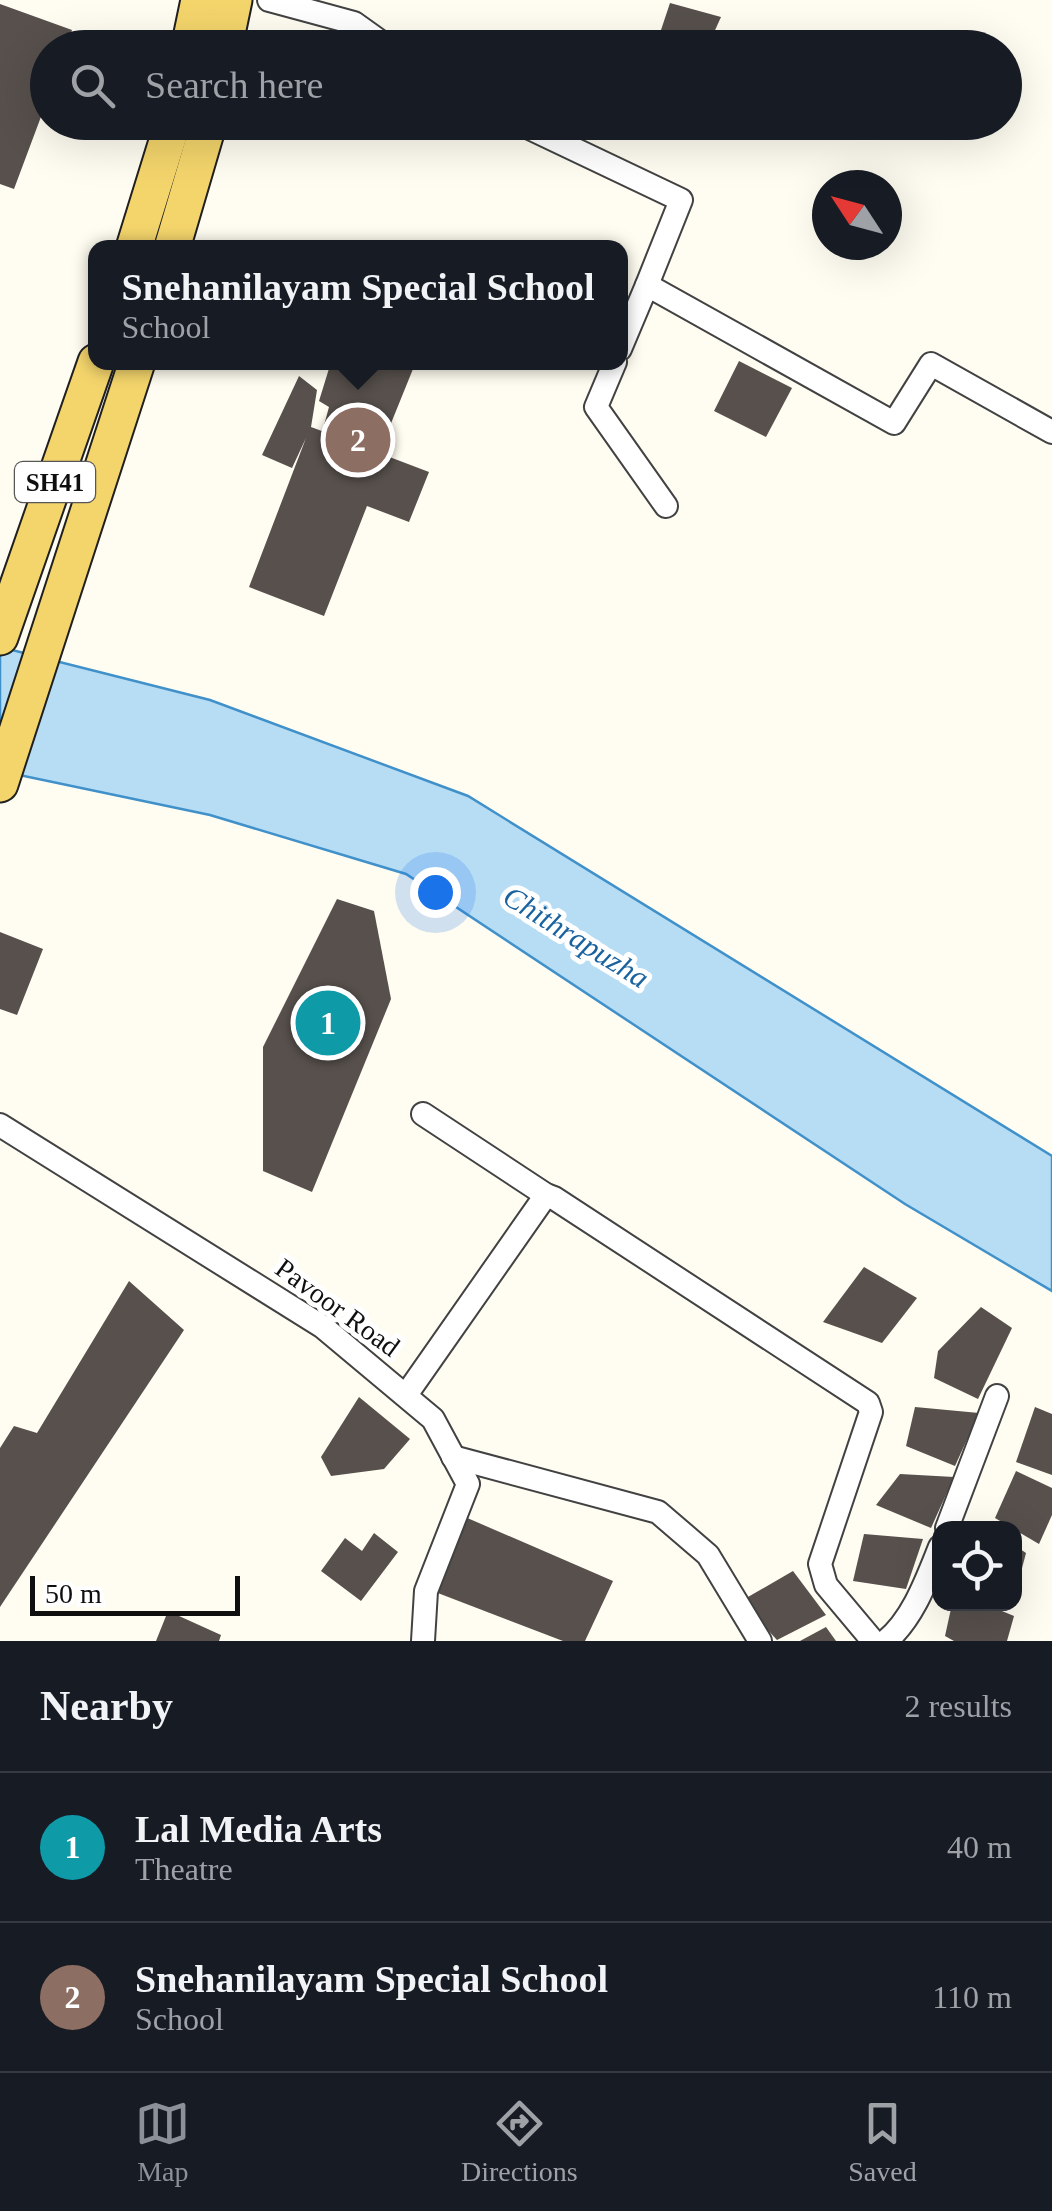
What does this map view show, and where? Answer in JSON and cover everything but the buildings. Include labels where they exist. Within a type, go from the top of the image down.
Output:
[{"type":"main road","points":[[193,30],[200,0]]},
{"type":"main road","points":[[228,30],[234,0]]},
{"type":"main road","points":[[136,240],[167,140]]},
{"type":"main road","points":[[174,240],[204,140]]},
{"type":"main road","name":"SH41","points":[[0,637],[5,590],[38,528],[93,370]]},
{"type":"main road","points":[[0,784],[134,370]]},
{"type":"street","points":[[269,0],[354,23],[364,30]]},
{"type":"street","points":[[556,140],[681,200],[628,330]]},
{"type":"street","points":[[647,285],[894,423],[930,364],[1052,432]]},
{"type":"street","points":[[612,370],[596,407],[666,506]]},
{"type":"street","points":[[423,1114],[868,1403],[871,1412],[820,1564],[826,1584],[873,1641]]},
{"type":"street","name":"Pavoor Road","points":[[0,1124],[323,1327],[433,1419],[468,1484],[426,1591],[423,1641]]},
{"type":"street","points":[[406,1396],[546,1195]]},
{"type":"street","points":[[951,1521],[997,1396]]},
{"type":"street","points":[[453,1457],[658,1512],[708,1555],[760,1641]]},
{"type":"street","points":[[886,1641],[896,1633],[932,1568]]},
{"type":"water","name":"Chithrapuzha","points":[[0,647],[210,700],[468,796],[1052,1156],[1052,1291],[905,1204],[406,874],[210,815],[0,771]]},
{"type":"place","name":"Snehanilayam Special School","points":[[358,440]]},
{"type":"place","name":"Lal Media Arts","points":[[328,1023]]}]
